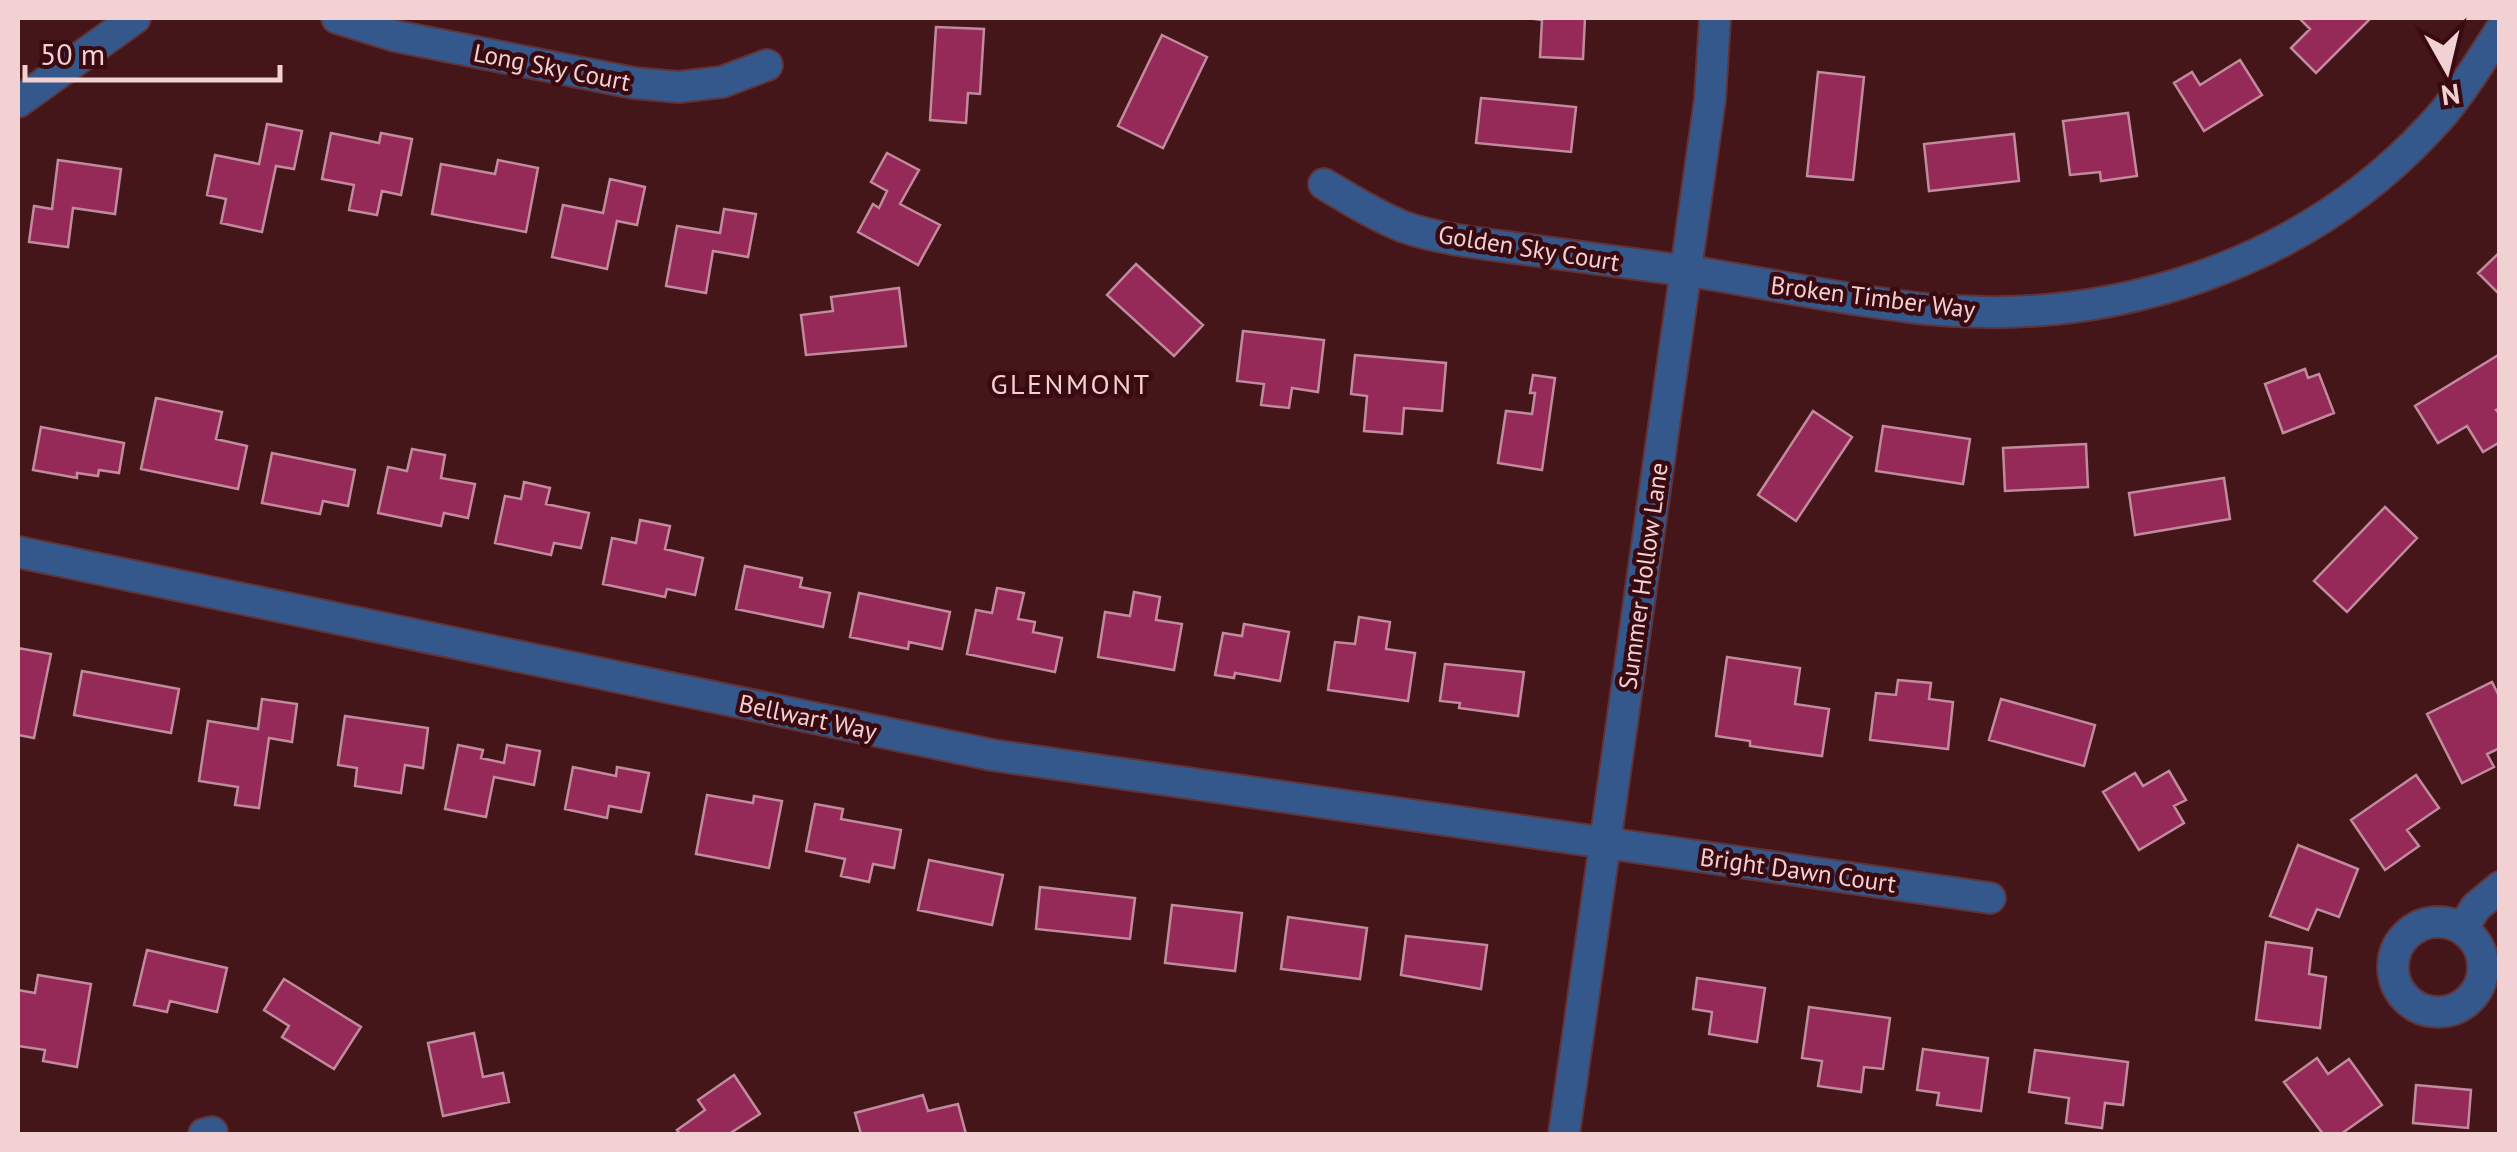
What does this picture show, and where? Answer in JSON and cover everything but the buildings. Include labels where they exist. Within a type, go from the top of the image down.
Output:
[{"type":"street","points":[[18,102],[134,18]]},
{"type":"street","name":"Long Sky Court","points":[[338,18],[396,36],[634,83],[678,87],[722,82],[767,65]]},
{"type":"street","name":"Summer Hollow Lane","points":[[1564,1134],[1710,99],[1716,18]]},
{"type":"street","name":"Broken Timber Way","points":[[1685,271],[1928,309],[1984,311],[2052,312],[2112,303],[2174,287],[2232,266],[2294,236],[2365,189],[2430,129],[2470,79],[2500,31]]},
{"type":"street","name":"Golden Sky Court","points":[[1324,184],[1404,226],[1459,240],[1685,271]]},
{"type":"street","name":"Bellwart Way","points":[[18,552],[992,755],[1606,842]]},
{"type":"street","name":"Bright Dawn Court","points":[[1606,842],[1990,898]]},
{"type":"street","points":[[2462,929],[2476,907],[2500,886]]},
{"type":"district","name":"GLENMONT","points":[[1071,383]]}]
